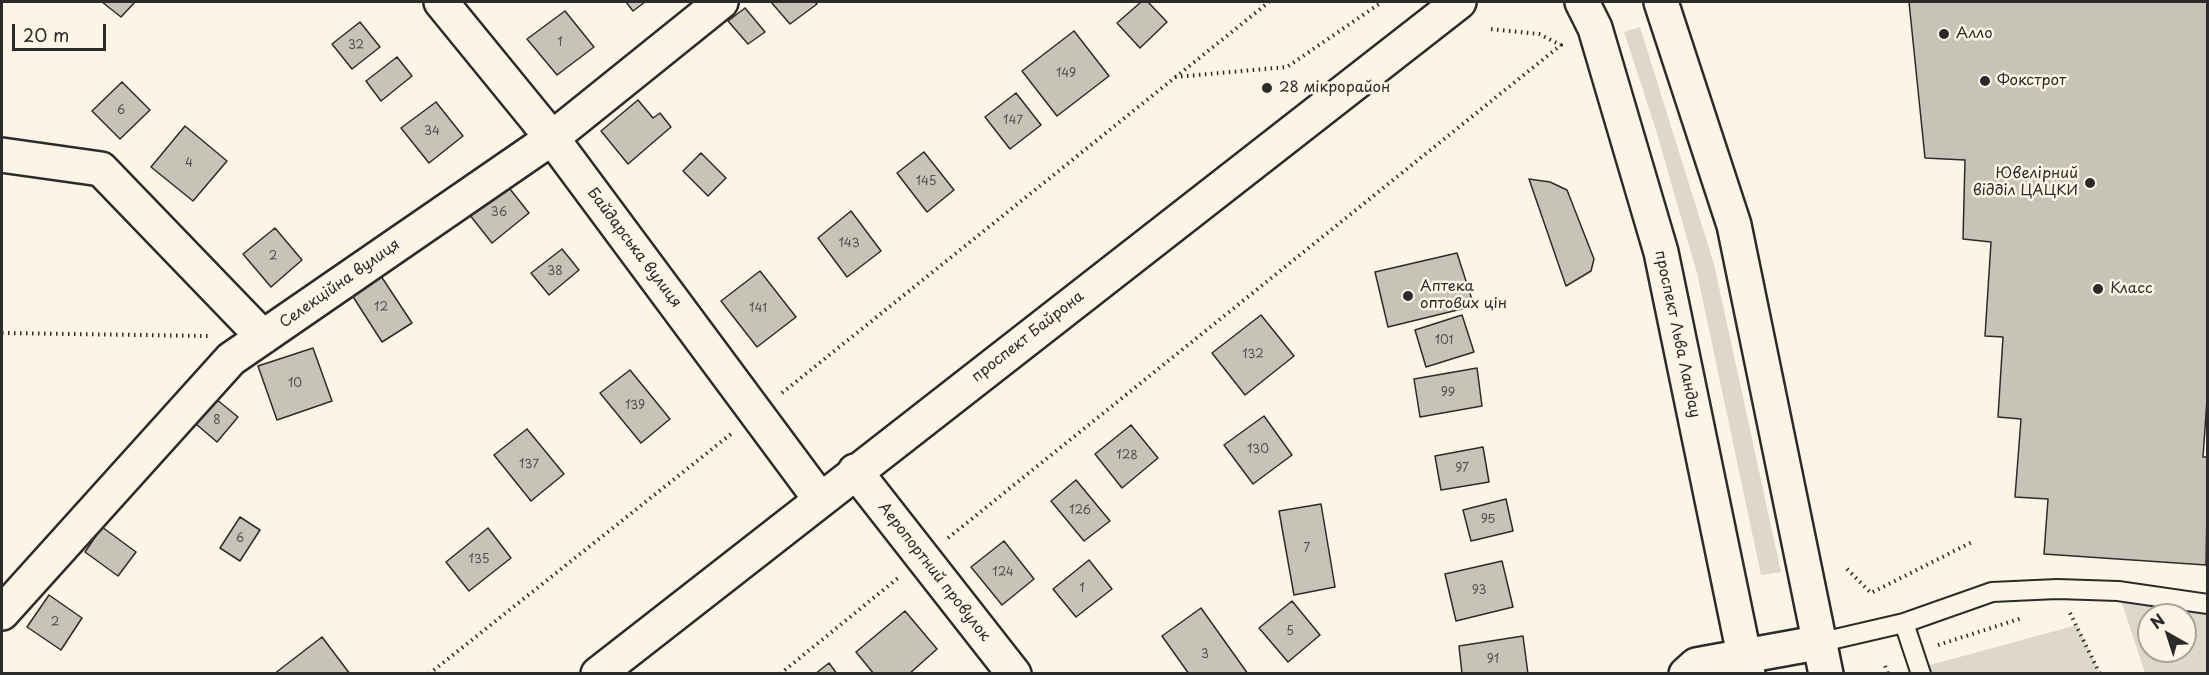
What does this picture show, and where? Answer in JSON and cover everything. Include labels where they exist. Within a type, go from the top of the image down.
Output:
[{"type":"main road","name":"Байдарська вулиця","points":[[441,2],[552,138],[820,499]]},
{"type":"main road","name":"Селекційна вулиця","points":[[2,613],[231,359],[552,138],[721,2]]},
{"type":"main road","name":"проспект Байрона","points":[[598,674],[855,471],[1459,2]]},
{"type":"main road","name":"проспект Льва Ландау","points":[[1582,2],[1595,28],[1660,252],[1747,665]]},
{"type":"main road","points":[[1661,2],[1734,225],[1822,642],[1826,674]]},
{"type":"main road","points":[[2,155],[101,169],[262,337]]},
{"type":"main road","name":"Аеропортний провулок","points":[[855,471],[1014,674]]},
{"type":"main road","points":[[1686,674],[1696,665],[1747,665],[1822,642]]},
{"type":"lane","points":[[1822,642],[1904,623],[1992,592],[2057,588],[2118,591],[2208,604]]},
{"type":"lane","points":[[1904,623],[1921,674]]},
{"type":"path","points":[[429,674],[1269,2]]},
{"type":"path","points":[[1174,77],[1287,67],[1382,2]]},
{"type":"path","points":[[780,674],[1561,45],[1539,34],[1490,29]]},
{"type":"path","points":[[2,333],[262,337]]},
{"type":"path","points":[[1847,568],[1871,592],[1974,541]]},
{"type":"path","points":[[2057,588],[2100,674]]},
{"type":"path","points":[[1930,647],[2032,615]]},
{"type":"path","points":[[1885,666],[1888,674]]},
{"type":"shaded area","points":[[1640,27],[1714,264],[1781,572],[1761,575],[1697,273],[1656,130],[1624,32]]},
{"type":"shaded area","points":[[2118,591],[2207,604],[2207,673],[2145,673],[2142,663],[2197,663],[2197,603],[2137,603],[2137,649]]},
{"type":"shaded area","points":[[2077,625],[2100,673],[1921,674],[1919,668]]},
{"type":"building","points":[[102,2],[135,2],[121,17]]},
{"type":"building","points":[[626,2],[645,2],[633,11]]},
{"type":"building","points":[[771,2],[815,2],[817,4],[790,24]]},
{"type":"building","points":[[1141,2],[1148,2],[1167,22],[1140,48],[1117,23]]},
{"type":"building","name":"Класс","points":[[1909,2],[2208,2],[2208,385],[2203,457],[2208,457],[2206,565],[2044,554],[2048,499],[2015,497],[2021,419],[1998,417],[2003,337],[1985,336],[1991,242],[1963,239],[1965,160],[1925,158]]},
{"type":"building","points":[[745,8],[765,32],[748,44],[728,21]]},
{"type":"building","points":[[565,11],[594,47],[557,75],[527,39]]},
{"type":"building","points":[[360,22],[380,47],[352,69],[332,44]]},
{"type":"building","points":[[1074,31],[1109,76],[1057,116],[1022,71]]},
{"type":"building","points":[[397,57],[412,76],[381,101],[366,81]]},
{"type":"building","points":[[122,82],[150,110],[120,139],[92,111]]},
{"type":"building","points":[[1016,93],[1041,125],[1010,149],[985,117]]},
{"type":"building","points":[[638,100],[653,118],[660,113],[671,127],[628,164],[601,131]]},
{"type":"building","points":[[436,102],[463,136],[429,163],[401,128]]},
{"type":"building","points":[[185,126],[227,161],[193,201],[151,167]]},
{"type":"building","points":[[924,152],[954,190],[927,212],[897,173]]},
{"type":"building","points":[[701,153],[726,178],[708,196],[683,171]]},
{"type":"building","points":[[1529,179],[1550,182],[1567,190],[1594,259],[1591,271],[1566,286]]},
{"type":"building","points":[[506,184],[529,213],[492,243],[469,214]]},
{"type":"building","points":[[851,211],[881,251],[847,277],[818,238]]},
{"type":"building","points":[[275,228],[302,260],[271,287],[243,254]]},
{"type":"building","points":[[562,249],[579,270],[549,295],[531,273]]},
{"type":"building","points":[[1457,253],[1474,306],[1388,327],[1375,272]]},
{"type":"building","points":[[760,271],[796,317],[757,347],[721,301]]},
{"type":"building","points":[[379,273],[412,323],[382,342],[350,292]]},
{"type":"building","points":[[1261,315],[1294,356],[1245,395],[1212,353]]},
{"type":"building","points":[[1462,315],[1474,352],[1426,367],[1415,330]]},
{"type":"building","points":[[313,348],[332,401],[277,420],[258,366]]},
{"type":"building","points":[[1477,368],[1482,406],[1420,417],[1414,379]]},
{"type":"building","points":[[630,370],[670,419],[641,443],[600,393]]},
{"type":"building","points":[[216,399],[238,417],[217,442],[196,424]]},
{"type":"building","points":[[1264,416],[1292,455],[1253,484],[1224,445]]},
{"type":"building","points":[[1131,425],[1158,458],[1122,488],[1095,454]]},
{"type":"building","points":[[527,429],[564,474],[531,501],[494,455]]},
{"type":"building","points":[[1483,447],[1489,482],[1441,490],[1435,456]]},
{"type":"building","points":[[1076,480],[1110,521],[1084,541],[1051,501]]},
{"type":"building","points":[[1506,499],[1513,531],[1471,541],[1463,510]]},
{"type":"building","points":[[1321,504],[1335,587],[1294,595],[1279,511]]},
{"type":"building","points":[[240,517],[260,530],[240,561],[220,548]]},
{"type":"building","points":[[102,527],[136,552],[118,576],[85,552]]},
{"type":"building","points":[[488,528],[511,558],[469,591],[446,562]]},
{"type":"building","points":[[1004,541],[1034,579],[1002,605],[971,567]]},
{"type":"building","points":[[1089,560],[1112,589],[1076,617],[1053,589]]},
{"type":"building","points":[[1502,561],[1513,607],[1456,621],[1445,574]]},
{"type":"building","points":[[49,595],[82,618],[61,650],[27,627]]},
{"type":"building","points":[[1292,601],[1320,635],[1288,662],[1259,628]]},
{"type":"building","points":[[1201,608],[1248,674],[1189,674],[1162,636]]},
{"type":"building","points":[[905,611],[937,649],[909,674],[874,674],[856,652]]},
{"type":"building","points":[[1523,636],[1528,674],[1462,674],[1459,646]]},
{"type":"building","points":[[322,637],[350,674],[274,674]]},
{"type":"building","points":[[829,663],[837,674],[815,674]]},
{"type":"place","name":"Алло","points":[[1944,34]]},
{"type":"place","name":"Фокстрот","points":[[1985,81]]},
{"type":"place","name":"28 мікрорайон","points":[[1267,88]]},
{"type":"place","name":"Ювелірний відділ ЦАЦКИ","points":[[2090,183]]},
{"type":"place","name":"Класс","points":[[2098,289]]},
{"type":"place","name":"Аптека оптових цін","points":[[1408,296]]}]
